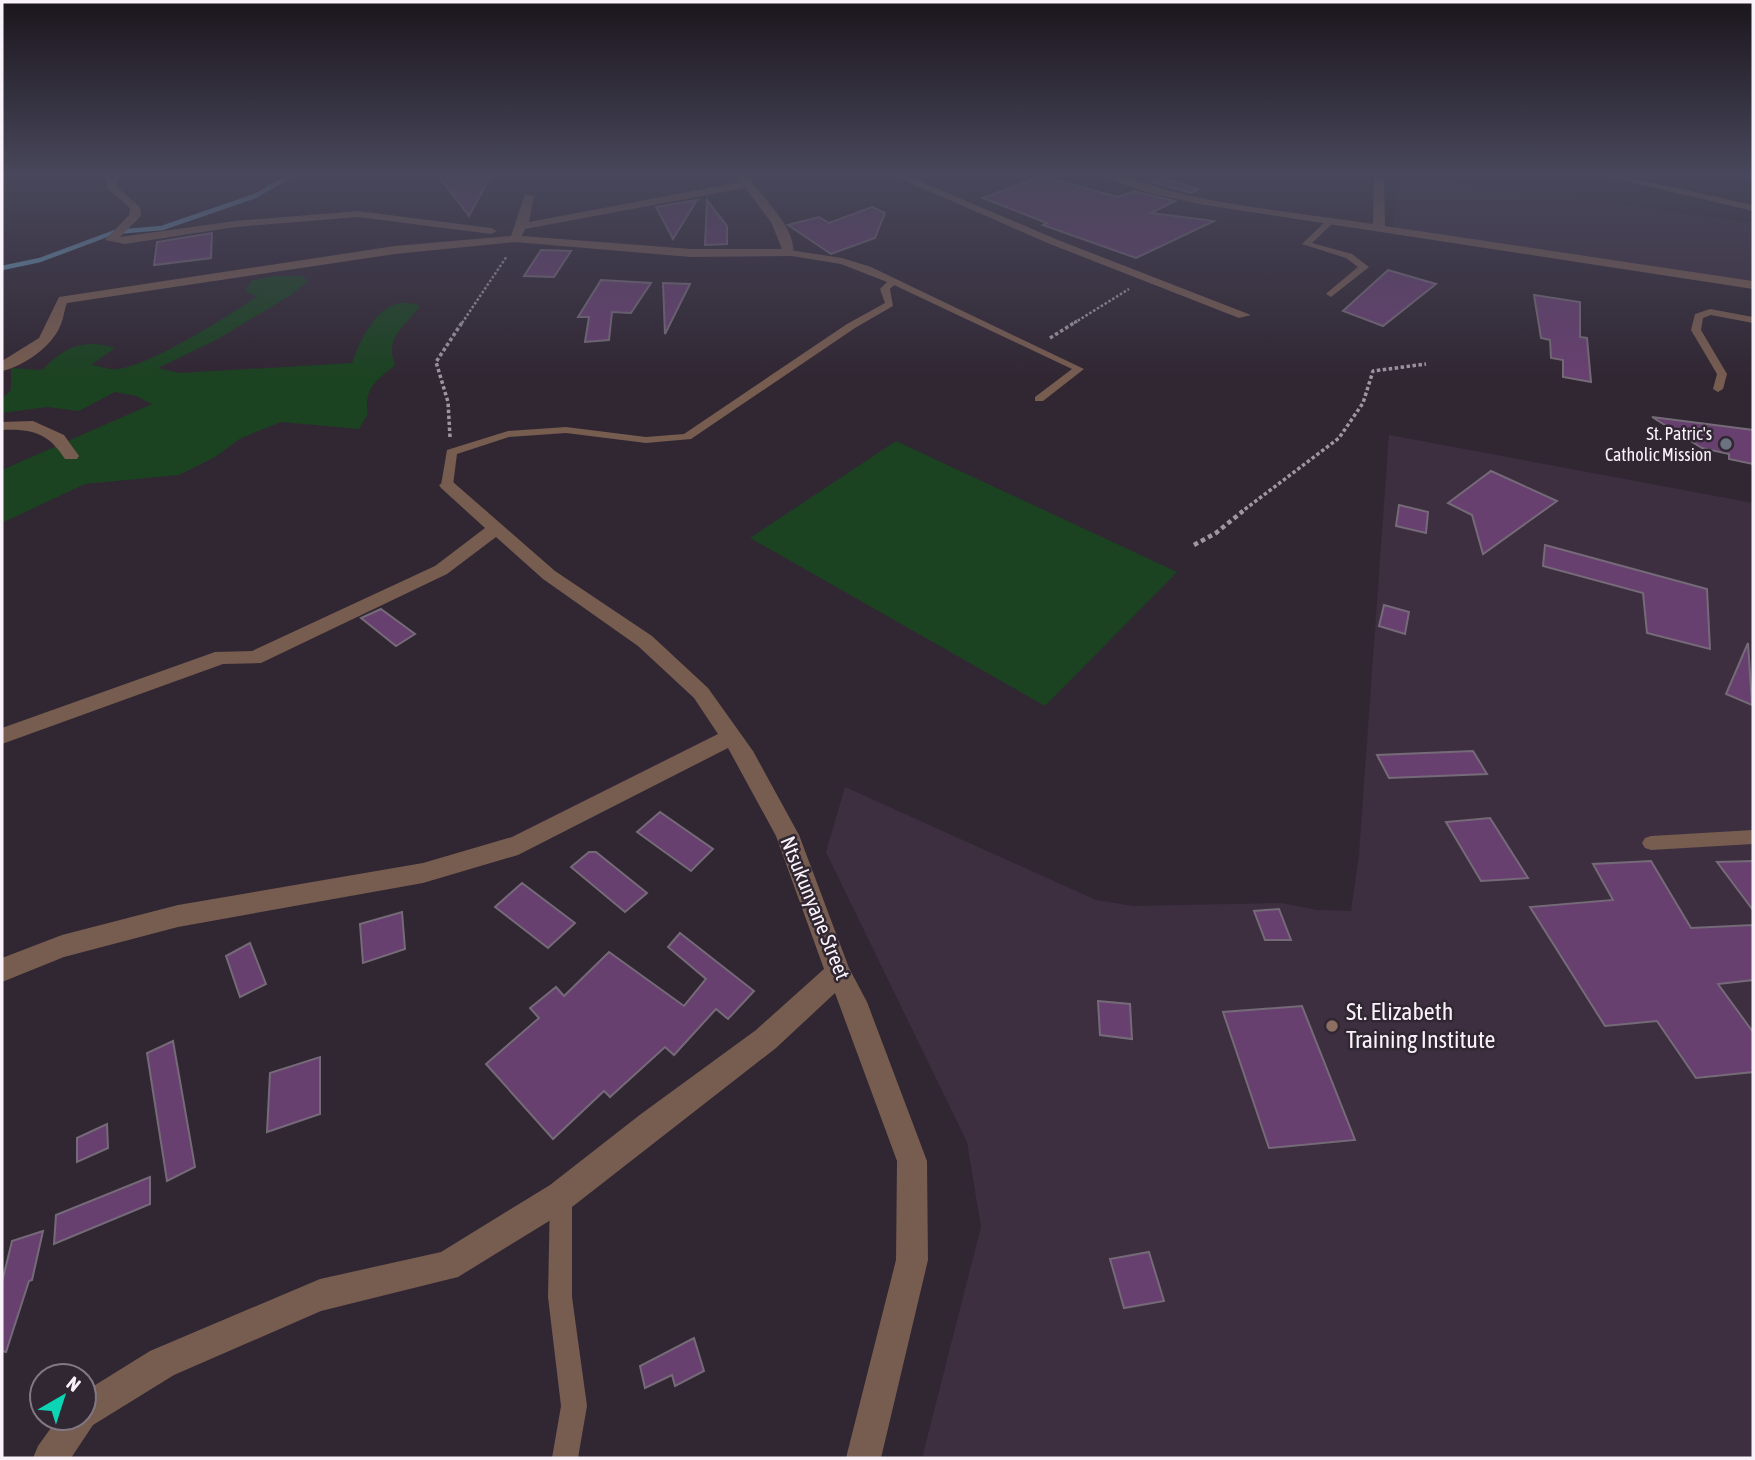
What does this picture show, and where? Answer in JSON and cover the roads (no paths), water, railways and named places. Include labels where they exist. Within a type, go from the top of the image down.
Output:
[{"type":"street","points":[[2,367],[37,349],[54,325],[58,305],[72,298],[451,242]]},
{"type":"street","points":[[596,242],[691,253],[789,253],[787,242]]},
{"type":"street","points":[[1059,242],[1244,315]]},
{"type":"street","points":[[1462,242],[1753,285]]},
{"type":"street","points":[[2,426],[42,426],[54,433],[71,456]]},
{"type":"street","name":"Ntsukunyane Street","points":[[447,485],[549,575],[645,641],[701,694],[731,737],[787,835],[838,974],[854,1002],[912,1161],[912,1260],[864,1458]]},
{"type":"street","points":[[2,736],[222,657],[254,658],[442,570],[495,529]]},
{"type":"street","points":[[2,970],[62,946],[178,916],[423,873],[518,845],[731,737]]},
{"type":"street","points":[[98,1403],[162,1363],[320,1295],[447,1266],[561,1196],[651,1124],[766,1040],[838,974]]},
{"type":"street","points":[[50,1458],[69,1432]]},
{"type":"lane","points":[[1308,242],[1306,244],[1349,256],[1364,267],[1331,294]]},
{"type":"lane","points":[[789,253],[842,261],[868,269],[1079,369],[1039,399]]},
{"type":"lane","points":[[447,485],[451,452],[508,434],[566,430],[646,440],[687,437],[851,326],[890,304],[885,289],[892,282]]},
{"type":"lane","points":[[1718,389],[1722,374],[1696,330],[1698,316],[1710,312],[1753,320]]},
{"type":"lane","points":[[1651,843],[1753,838]]},
{"type":"lane","points":[[561,1196],[560,1297],[574,1406],[565,1458]]},
{"type":"waterway","points":[[2,268],[40,260],[88,242]]},
{"type":"place","name":"St. Patric's Catholic Mission","points":[[1726,444]]},
{"type":"place","name":"St. Elizabeth Training Institute","points":[[1332,1026]]}]
